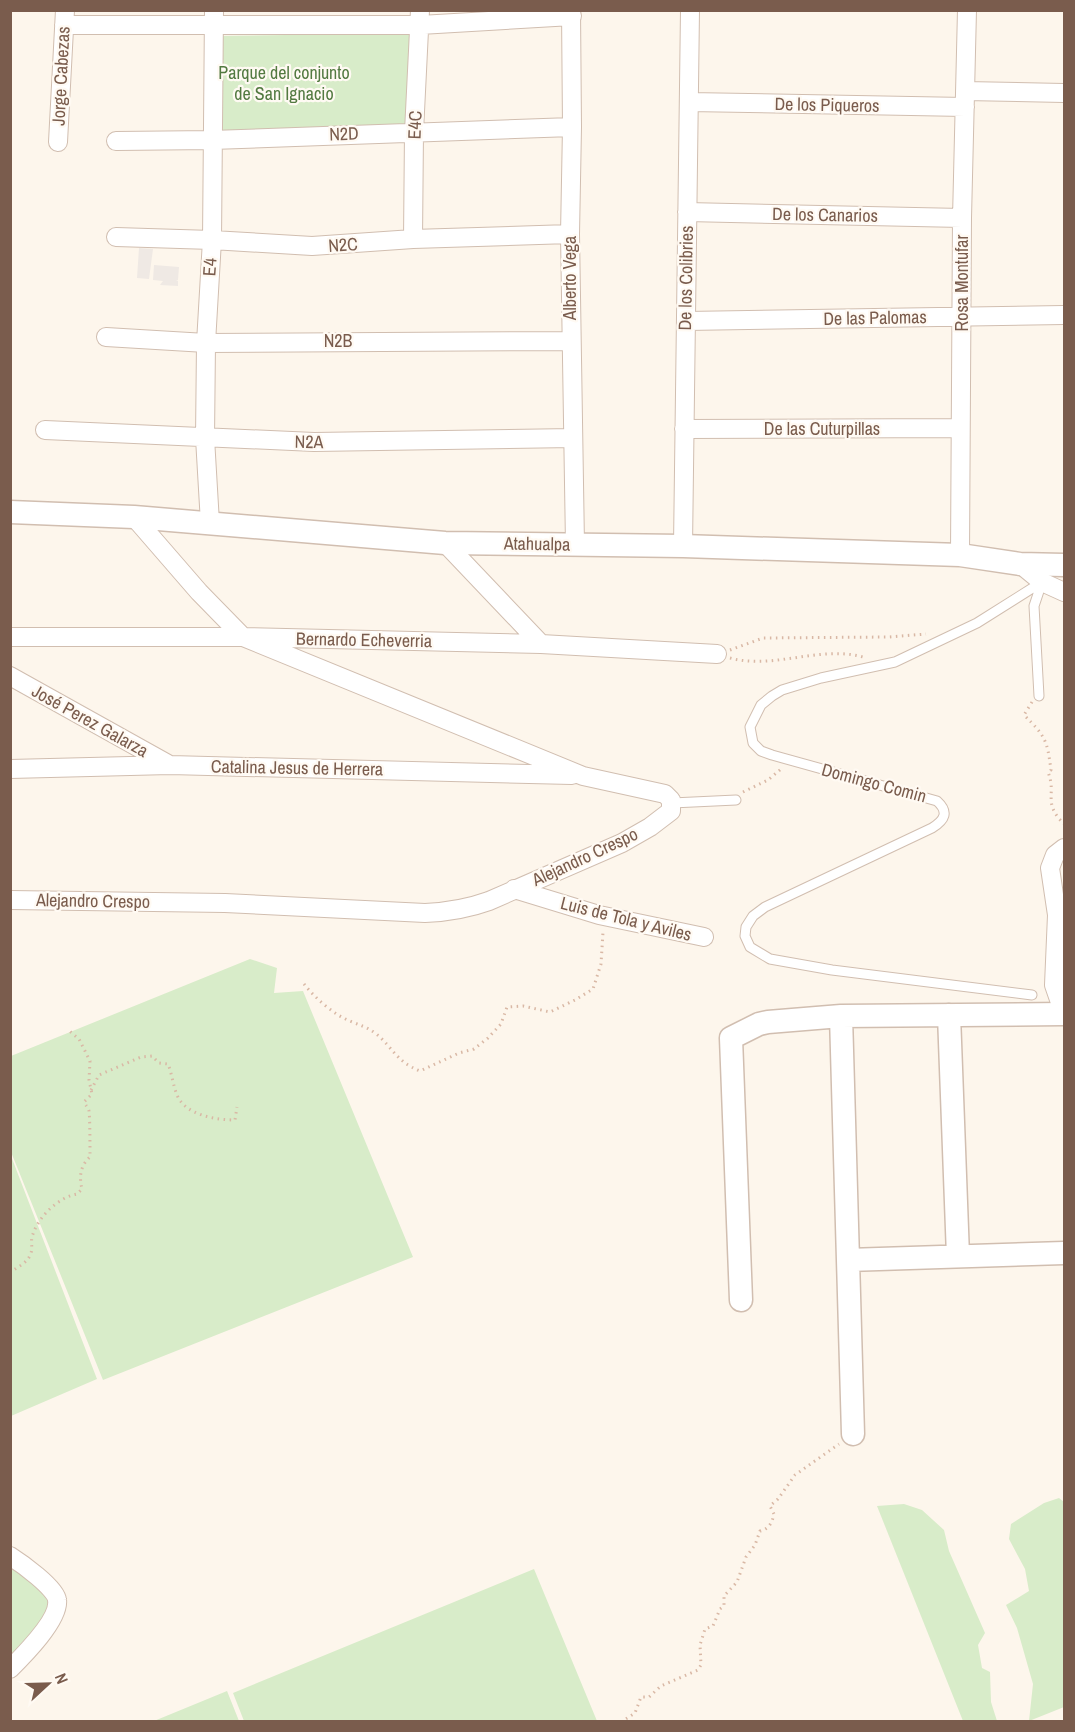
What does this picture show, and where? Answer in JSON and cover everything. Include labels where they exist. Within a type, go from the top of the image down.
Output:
[{"type":"street","name":"De los Colibries","points":[[683,546],[690,10]]},
{"type":"street","name":"Rosa Montufar","points":[[960,555],[962,218],[967,10]]},
{"type":"street","points":[[64,18],[420,18],[572,13]]},
{"type":"street","name":"Alberto Vega","points":[[572,13],[570,234],[575,544]]},
{"type":"street","name":"E4","points":[[210,524],[206,438],[206,343],[212,240],[214,17]]},
{"type":"street","name":"Jorge Cabezas","points":[[58,142],[64,18]]},
{"type":"street","name":"E4C","points":[[413,239],[414,132],[420,18]]},
{"type":"street","name":"De los Piqueros","points":[[689,102],[965,99],[1065,93]]},
{"type":"street","name":"N2D","points":[[116,141],[212,140],[572,127]]},
{"type":"street","name":"De los Canarios","points":[[687,212],[962,218]]},
{"type":"street","name":"N2C","points":[[116,237],[312,246],[413,239],[570,234]]},
{"type":"street","name":"De las Palomas","points":[[686,321],[1065,315]]},
{"type":"street","name":"N2B","points":[[106,337],[206,343],[571,341]]},
{"type":"street","name":"De las Cuturpillas","points":[[684,429],[960,428]]},
{"type":"street","name":"N2A","points":[[45,430],[314,442],[573,438]]},
{"type":"street","name":"Atahualpa","points":[[10,512],[134,517],[445,543],[683,546],[960,555],[1020,564],[1065,565]]},
{"type":"street","points":[[134,517],[199,592],[243,637],[583,776],[665,794],[672,803]]},
{"type":"street","points":[[445,543],[541,644]]},
{"type":"street","points":[[1020,564],[1042,582],[1065,591]]},
{"type":"street","name":"Bernardo Echeverria","points":[[10,637],[243,637],[541,644],[717,654]]},
{"type":"street","name":"José Perez Galarza","points":[[10,676],[170,765]]},
{"type":"street","name":"Catalina Jesus de Herrera","points":[[10,769],[170,765],[583,776]]},
{"type":"street","name":"Alejandro Crespo","points":[[10,900],[225,903],[425,913],[468,909],[622,843],[667,814],[671,810],[672,803]]},
{"type":"street","points":[[741,1300],[731,1038],[768,1022],[841,1016],[1064,1014],[1054,985],[1057,915],[1050,868],[1055,855],[1065,848]]},
{"type":"street","name":"Luis de Tola y Aviles","points":[[514,889],[599,915],[704,937]]},
{"type":"street","points":[[949,1015],[958,1256]]},
{"type":"street","points":[[841,1016],[853,1434]]},
{"type":"street","points":[[848,1260],[1065,1253]]},
{"type":"street","points":[[10,1556],[53,1591],[58,1599],[49,1623],[10,1669]]},
{"type":"lane","name":"Domingo Comin","points":[[1032,995],[832,970],[770,958],[750,947],[745,936],[746,927],[753,916],[765,907],[932,828],[942,821],[945,813],[943,806],[937,801],[761,751],[753,743],[750,726],[766,699],[782,690],[821,678],[888,664],[977,623],[1042,582]]},
{"type":"lane","points":[[1039,696],[1034,606],[1042,582]]},
{"type":"lane","points":[[672,803],[736,800]]},
{"type":"path","points":[[717,654],[763,638],[889,637],[923,634],[948,636]]},
{"type":"path","points":[[717,654],[760,663],[827,654],[859,655],[888,664]]},
{"type":"path","points":[[1039,696],[1030,703],[1024,715],[1045,738],[1052,770],[1048,772],[1052,782],[1050,802],[1054,814],[1065,824]]},
{"type":"path","points":[[736,800],[740,794],[768,780],[778,772],[785,759]]},
{"type":"path","points":[[304,984],[321,1003],[348,1021],[368,1028],[387,1044],[391,1052],[410,1067],[420,1071],[481,1044],[501,1024],[507,1007],[523,1006],[550,1012],[592,989],[601,964],[604,939],[599,915]]},
{"type":"path","points":[[10,1273],[24,1264],[32,1252],[31,1236],[50,1207],[77,1194],[82,1189],[81,1172],[84,1162],[90,1157],[90,1113],[84,1102],[92,1094],[88,1066],[90,1061],[79,1039],[67,1029]]},
{"type":"path","points":[[91,1090],[99,1075],[141,1057],[152,1056],[159,1063],[168,1064],[177,1097],[185,1108],[210,1117],[235,1120],[237,1107]]},
{"type":"path","points":[[621,1722],[635,1713],[641,1697],[649,1697],[661,1686],[698,1670],[701,1665],[700,1645],[705,1629],[713,1626],[720,1609],[724,1606],[724,1596],[736,1582],[760,1531],[766,1530],[770,1525],[774,1514],[770,1506],[778,1499],[795,1475],[853,1434]]},
{"type":"shaded area","points":[[139,248],[153,249],[149,279],[137,278]]},
{"type":"shaded area","points":[[154,265],[179,267],[178,280],[176,280],[178,286],[160,285],[163,281],[153,280]]},
{"type":"green space","name":"Parque del conjunto de San Ignacio","points":[[414,33],[413,127],[218,135],[218,36]]},
{"type":"green space","points":[[250,959],[277,968],[274,993],[303,991],[413,1257],[103,1380],[11,1152],[11,1056]]},
{"type":"green space","points":[[11,1156],[97,1379],[10,1416]]},
{"type":"green space","points":[[1059,1498],[1064,1502],[1064,1707],[1029,1721],[1033,1684],[1017,1628],[1006,1605],[1029,1591],[1025,1569],[1009,1539],[1011,1524],[1044,1503]]},
{"type":"green space","points":[[904,1504],[922,1510],[944,1530],[949,1551],[985,1633],[978,1645],[982,1668],[990,1672],[991,1702],[997,1721],[963,1721],[877,1506]]},
{"type":"green space","points":[[11,1563],[40,1586],[49,1601],[49,1612],[11,1662]]},
{"type":"green space","points":[[534,1569],[597,1721],[244,1721],[233,1693]]},
{"type":"green space","points":[[227,1691],[239,1721],[154,1721]]}]
